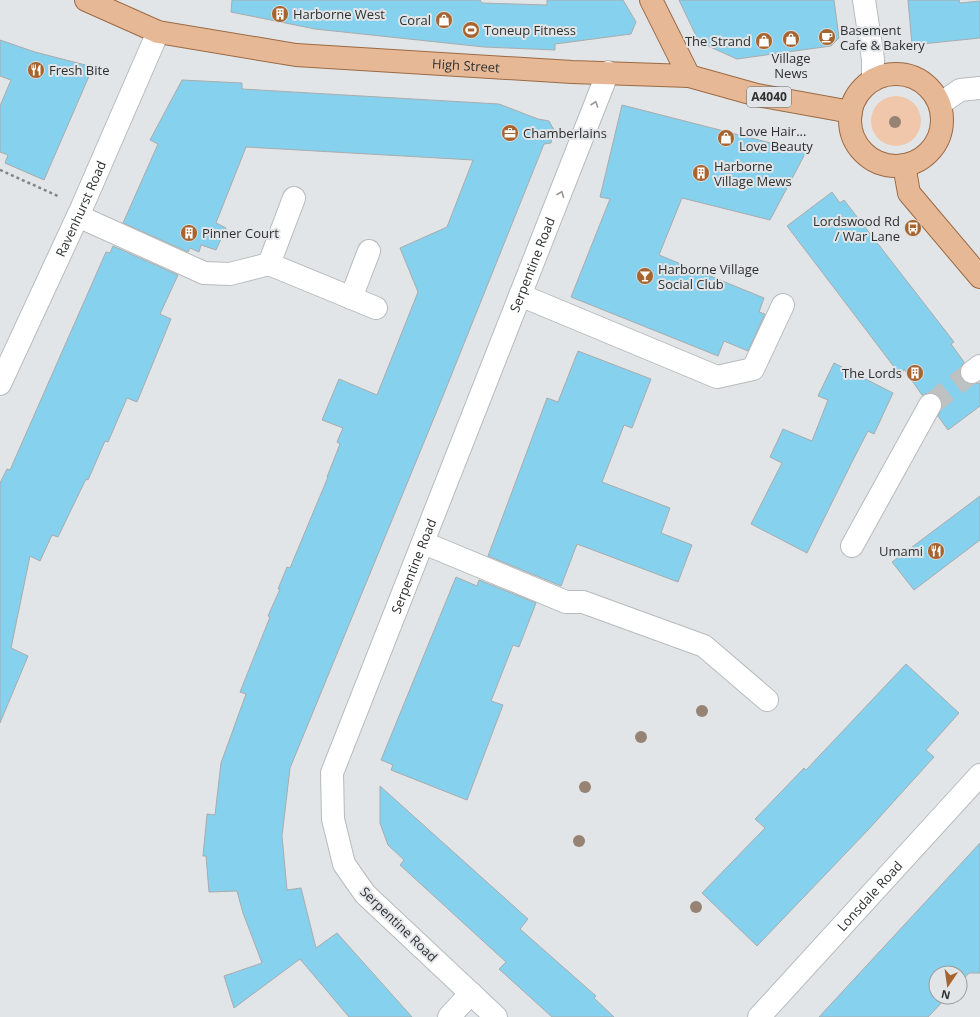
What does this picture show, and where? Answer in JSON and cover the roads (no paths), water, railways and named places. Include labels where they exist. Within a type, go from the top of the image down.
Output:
[{"type":"main road","name":"High Street","points":[[87,0],[158,32],[296,55],[572,72],[608,72],[689,76],[757,95],[851,112]]},
{"type":"main road","points":[[651,0],[689,76]]},
{"type":"main road","points":[[899,74],[912,77],[924,83],[940,104],[942,118],[941,130],[936,142],[928,153],[904,166],[889,165],[875,161],[864,152],[855,140],[850,126],[851,112],[855,99],[863,88],[873,80],[885,75],[899,74]]},
{"type":"main road","points":[[904,166],[909,193],[980,277]]},
{"type":"street","points":[[864,0],[873,59],[873,80]]},
{"type":"street","name":"Ravenhurst Road","points":[[0,384],[80,211],[158,32]]},
{"type":"street","name":"Serpentine Road","points":[[496,1017],[366,894],[344,864],[333,820],[332,773],[424,543],[608,72]]},
{"type":"street","points":[[940,104],[960,90],[980,88]]},
{"type":"street","points":[[269,264],[294,198]]},
{"type":"street","points":[[80,211],[204,273],[230,274],[269,264],[376,308]]},
{"type":"street","points":[[351,298],[369,251]]},
{"type":"street","points":[[520,295],[717,377],[753,369],[783,305]]},
{"type":"street","points":[[852,546],[930,405]]},
{"type":"street","points":[[424,543],[566,602],[582,602],[704,646],[767,700]]},
{"type":"street","name":"Lonsdale Road","points":[[759,1017],[980,775]]},
{"type":"street","points":[[449,1017],[471,993]]},
{"type":"tunnel","points":[[930,405],[972,372]]},
{"type":"place","name":"Harborne West","points":[[280,14]]},
{"type":"place","name":"Coral","points":[[444,20]]},
{"type":"place","name":"Toneup Fitness","points":[[471,30]]},
{"type":"place","name":"Basement Cafe & Bakery","points":[[827,37]]},
{"type":"place","name":"Village News","points":[[791,39]]},
{"type":"place","name":"The Strand","points":[[764,41]]},
{"type":"place","name":"Fresh Bite","points":[[36,70]]},
{"type":"place","name":"Chamberlains","points":[[510,133]]},
{"type":"place","name":"Love Hair... Love Beauty","points":[[726,138]]},
{"type":"place","name":"Harborne Village Mews","points":[[701,173]]},
{"type":"place","name":"Lordswood Rd / War Lane","points":[[913,228]]},
{"type":"place","name":"Pinner Court","points":[[189,233]]},
{"type":"place","name":"Harborne Village Social Club","points":[[645,276]]},
{"type":"place","name":"The Lords","points":[[915,373]]},
{"type":"place","name":"Umami","points":[[936,551]]}]
